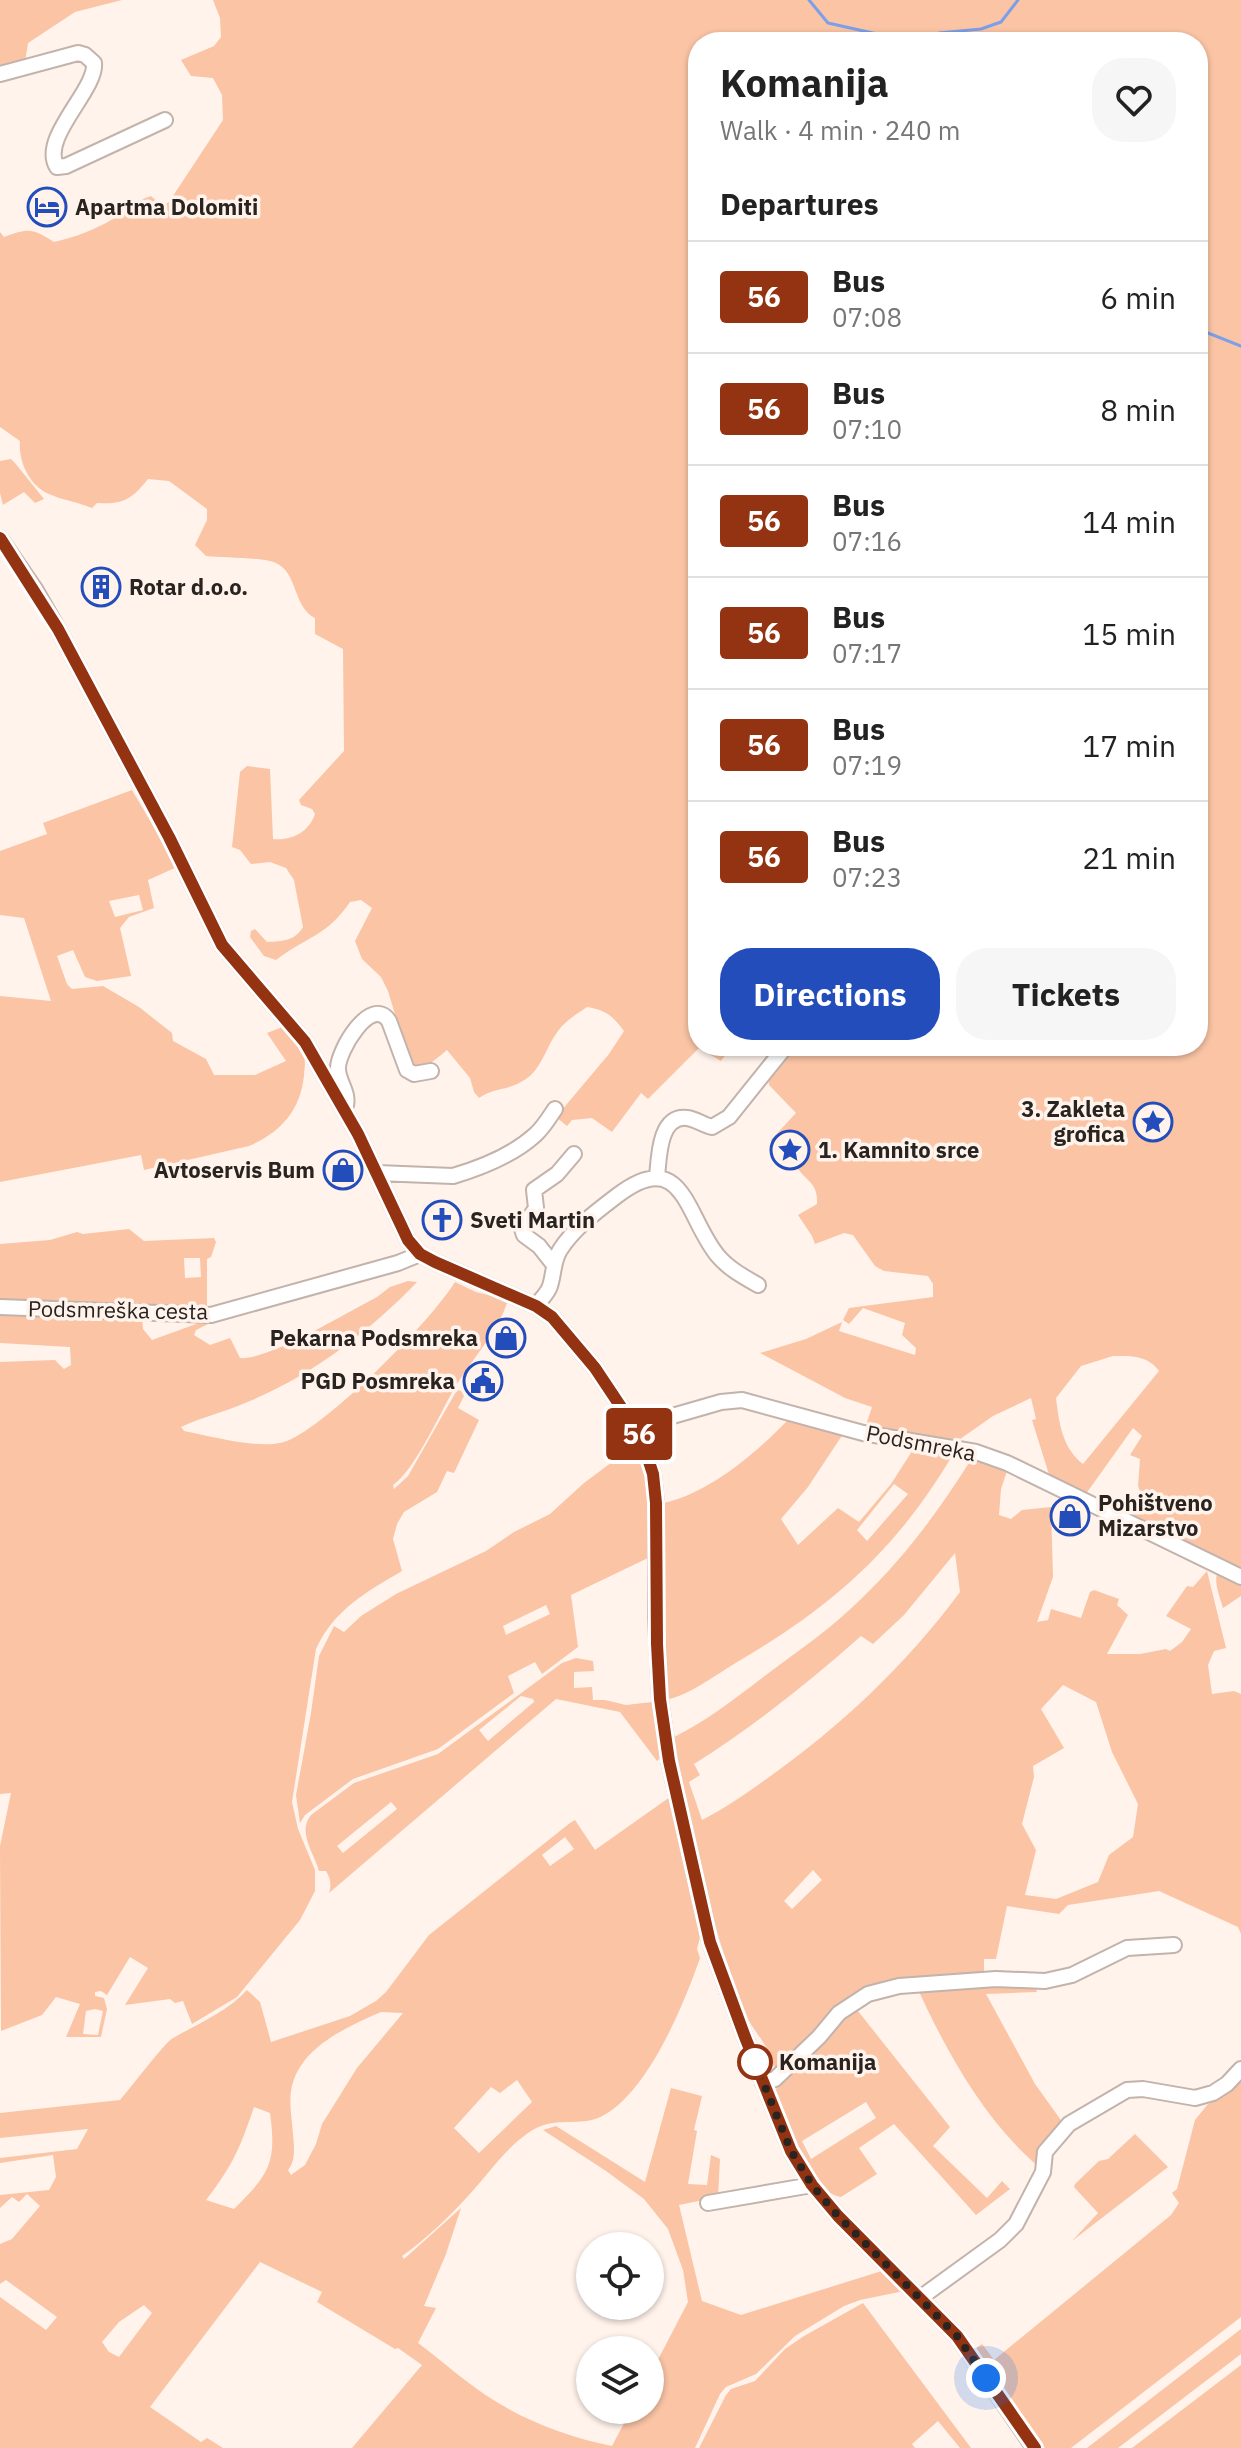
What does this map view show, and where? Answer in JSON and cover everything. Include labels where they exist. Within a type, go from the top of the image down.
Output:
[{"type":"street","points":[[0,74],[78,53],[94,63],[92,78],[65,119],[55,150],[57,167],[66,166],[165,120]]},
{"type":"street","points":[[0,538],[58,629],[169,837],[222,945],[305,1042],[344,1109],[408,1240],[420,1254],[536,1306],[552,1317],[576,1343],[641,1437],[653,1474],[660,1685],[669,1761],[710,1942],[763,2083],[791,2151],[812,2185],[838,2216],[957,2336],[1034,2448]]},
{"type":"street","points":[[344,1109],[347,1099],[339,1077],[339,1058],[370,1013],[378,1011],[389,1021],[407,1070],[414,1074],[431,1071]]},
{"type":"street","points":[[657,1177],[660,1149],[672,1121],[681,1117],[693,1118],[712,1127],[719,1124],[738,1107],[778,1056]]},
{"type":"street","points":[[377,1173],[453,1176],[464,1173],[522,1144],[537,1133],[555,1109]]},
{"type":"street","points":[[554,1265],[539,1246],[524,1235],[522,1229],[536,1208],[534,1190],[557,1174],[574,1154]]},
{"type":"street","points":[[536,1306],[551,1283],[559,1251],[595,1213],[645,1178],[666,1180],[678,1190],[717,1255],[758,1285]]},
{"type":"street","name":"Podsmreška cesta","points":[[0,1307],[211,1315],[398,1263],[420,1254]]},
{"type":"street","name":"Podsmreka","points":[[628,1417],[662,1419],[721,1402],[742,1400],[863,1433],[976,1452],[1007,1463],[1241,1577]]},
{"type":"street","points":[[763,2083],[775,2079],[839,2013],[868,1994],[899,1986],[996,1979],[1045,1981],[1072,1975],[1127,1948],[1174,1945]]},
{"type":"street","points":[[920,2298],[1000,2240],[1016,2224],[1043,2172],[1045,2152],[1069,2124],[1127,2090],[1143,2089],[1195,2098],[1213,2093],[1241,2069]]},
{"type":"street","points":[[708,2203],[812,2185]]},
{"type":"shaded area","points":[[0,0],[122,0],[75,12],[28,43],[25,62],[0,68]]},
{"type":"shaded area","points":[[213,0],[1241,0],[1241,1573],[1121,1513],[1143,1499],[1138,1486],[1140,1459],[1130,1455],[1142,1436],[1133,1428],[1083,1498],[1051,1481],[1032,1420],[1036,1419],[1031,1398],[993,1416],[953,1444],[869,1430],[867,1422],[872,1407],[845,1398],[760,1353],[806,1339],[842,1322],[839,1331],[915,1355],[916,1348],[902,1335],[905,1323],[863,1308],[849,1324],[843,1320],[849,1308],[933,1297],[933,1284],[928,1276],[884,1271],[875,1266],[853,1235],[844,1233],[815,1244],[798,1215],[817,1204],[816,1192],[787,1150],[776,1149],[771,1140],[796,1113],[769,1085],[768,1077],[784,1056],[1208,1056],[1208,32],[688,32],[688,1056],[691,1056],[648,1099],[641,1093],[612,1132],[592,1118],[572,1120],[567,1126],[556,1117],[609,1054],[624,1031],[604,1012],[587,1007],[579,1012],[558,1031],[531,1075],[517,1084],[479,1098],[470,1078],[447,1050],[427,1064],[413,1064],[406,1051],[388,991],[381,977],[362,959],[355,941],[372,908],[361,900],[350,902],[333,922],[276,960],[264,956],[250,937],[251,931],[255,929],[267,942],[273,942],[292,938],[303,927],[294,880],[286,868],[270,862],[251,864],[240,850],[232,847],[240,772],[247,766],[270,769],[273,839],[293,837],[309,826],[315,814],[312,809],[301,805],[299,800],[344,751],[343,649],[315,634],[315,618],[303,606],[288,574],[276,563],[206,556],[195,545],[207,520],[207,509],[169,481],[148,479],[126,499],[97,503],[92,508],[59,498],[42,490],[31,479],[23,464],[20,441],[0,427],[0,232],[4,237],[30,231],[54,242],[99,227],[151,196],[162,206],[169,202],[223,120],[222,95],[213,78],[191,76],[181,60],[214,46],[221,37],[220,18]],"holes":[[[1113,1356],[1150,1362],[1159,1371],[1083,1464],[1066,1442],[1056,1398],[1081,1366]]]},
{"type":"shaded area","points":[[11,459],[44,499],[35,503],[24,492],[3,505],[0,461]]},
{"type":"shaded area","points":[[132,790],[177,867],[148,880],[154,908],[129,917],[120,928],[131,976],[97,981],[85,977],[73,950],[57,956],[67,984],[72,989],[103,986],[139,1007],[172,1033],[173,1041],[206,1059],[214,1075],[255,1075],[286,1061],[267,1033],[285,1026],[303,1054],[304,1076],[293,1110],[271,1134],[249,1146],[144,1170],[141,1155],[0,1182],[0,996],[51,1001],[24,918],[0,915],[0,851],[47,834],[43,823]],"holes":[[[139,895],[143,910],[115,917],[109,901]]]},
{"type":"shaded area","points":[[129,1229],[144,1241],[214,1238],[216,1242],[211,1257],[207,1259],[207,1307],[191,1311],[0,1302],[0,1244],[50,1240],[77,1232]],"holes":[[[184,1258],[200,1258],[201,1277],[185,1278]]]},
{"type":"shaded area","points":[[408,1281],[417,1282],[359,1335],[293,1380],[181,1427],[184,1431],[251,1444],[287,1441],[327,1415],[378,1370],[425,1321],[455,1282],[476,1292],[504,1299],[507,1303],[497,1325],[457,1384],[419,1453],[393,1485],[394,1489],[408,1476],[457,1390],[461,1391],[464,1396],[458,1408],[479,1420],[454,1473],[447,1471],[437,1492],[404,1512],[397,1524],[393,1539],[402,1571],[342,1613],[323,1635],[316,1649],[292,1802],[298,1829],[315,1870],[315,1891],[300,1920],[237,1997],[192,2024],[183,2001],[175,2003],[170,1999],[125,2005],[148,1968],[130,1957],[107,1995],[101,1991],[95,1992],[95,1996],[104,1998],[107,2009],[101,2037],[66,2037],[80,2004],[56,1997],[42,2015],[1,2031],[0,1846],[11,1793],[0,1794],[0,1362],[55,1360],[64,1369],[71,1365],[70,1347],[0,1343],[0,1311],[142,1317],[143,1329],[152,1340],[222,1317],[196,1330],[194,1335],[210,1345],[230,1338],[240,1358],[288,1344],[390,1287]],"holes":[[[86,2011],[103,2011],[98,2035],[83,2034]]]},
{"type":"shaded area","points":[[788,1417],[843,1434],[808,1487],[781,1519],[798,1545],[838,1508],[859,1522],[891,1484],[916,1445],[955,1451],[910,1518],[860,1573],[769,1643],[695,1688],[670,1699],[664,1639],[663,1503],[714,1482],[746,1459]],"holes":[[[894,1484],[908,1494],[867,1541],[857,1530]]]},
{"type":"shaded area","points":[[635,1445],[642,1457],[649,1484],[648,1558],[571,1595],[578,1647],[542,1674],[535,1662],[508,1676],[514,1693],[438,1749],[353,1779],[305,1815],[300,1823],[296,1795],[319,1656],[334,1626],[344,1632],[361,1616],[396,1594],[486,1551],[514,1532],[550,1514],[584,1483]],"holes":[[[546,1605],[550,1614],[506,1635],[503,1626]]]},
{"type":"shaded area","points":[[974,1455],[1008,1468],[1001,1489],[999,1515],[1011,1519],[1022,1510],[1051,1507],[1053,1577],[1037,1622],[1048,1620],[1051,1609],[1081,1618],[1090,1592],[1094,1590],[1119,1599],[1117,1605],[1128,1615],[1107,1654],[1170,1651],[1182,1642],[1191,1629],[1166,1616],[1187,1586],[1193,1587],[1207,1571],[1226,1648],[1214,1651],[1208,1665],[1212,1694],[1234,1691],[1241,1694],[1241,1934],[1238,1927],[1159,1891],[1068,1905],[1059,1914],[1007,1906],[996,1959],[984,1959],[984,1977],[876,1989],[784,2067],[776,2068],[749,2020],[722,1948],[694,1843],[674,1737],[733,1700],[850,1610],[908,1549]],"holes":[[[955,1553],[960,1592],[894,1670],[845,1717],[793,1760],[702,1820],[689,1782],[700,1775],[694,1764],[780,1703],[861,1636],[873,1644],[904,1615]],[[1063,1685],[1096,1702],[1112,1752],[1138,1804],[1133,1837],[1109,1855],[1098,1882],[1056,1899],[1025,1895],[1036,1850],[1022,1824],[1034,1777],[1033,1766],[1064,1748],[1041,1709]],[[813,1870],[822,1880],[792,1909],[784,1901]]]},
{"type":"shaded area","points":[[1218,1571],[1241,1580],[1241,1596],[1223,1608],[1217,1585]]},
{"type":"shaded area","points":[[576,1658],[593,1661],[594,1671],[574,1672],[574,1688],[592,1687],[593,1700],[626,1705],[652,1702],[661,1757],[657,1761],[620,1712],[556,1699],[329,1893],[329,1876],[326,1871],[319,1871],[306,1835],[311,1815],[354,1783],[438,1754],[562,1663]],"holes":[[[521,1696],[534,1702],[488,1741],[479,1730]],[[391,1802],[397,1809],[343,1853],[337,1846]]]},
{"type":"shaded area","points":[[670,1797],[701,1933],[697,1949],[700,1958],[661,2048],[632,2091],[616,2107],[598,2118],[547,2124],[528,2133],[504,2154],[445,2219],[402,2256],[404,2259],[461,2208],[424,2306],[436,2308],[418,2343],[501,2405],[579,2438],[612,2446],[624,2424],[664,2424],[664,2348],[688,2302],[683,2270],[668,2229],[644,2199],[543,2130],[556,2126],[645,2182],[671,2088],[702,2096],[694,2130],[697,2131],[688,2184],[707,2185],[711,2155],[720,2159],[718,2197],[679,2205],[702,2301],[741,2315],[885,2270],[904,2291],[844,2306],[795,2336],[756,2374],[726,2387],[695,2448],[352,2448],[422,2365],[317,2302],[322,2292],[260,2262],[150,2407],[201,2442],[207,2438],[223,2448],[0,2448],[0,2297],[46,2330],[57,2317],[6,2280],[0,2284],[0,2244],[12,2239],[40,2206],[27,2194],[19,2202],[12,2197],[0,2208],[0,2195],[49,2190],[56,2177],[53,2155],[0,2163],[0,2158],[77,2149],[88,2129],[0,2138],[0,2113],[120,2100],[169,2041],[222,2011],[247,1990],[260,2002],[271,2042],[350,2016],[386,1992],[429,1935],[575,1820],[595,1850]],"holes":[[[565,1837],[574,1849],[550,1866],[542,1855]],[[381,2012],[403,2013],[357,2068],[322,2124],[305,2165],[291,2175],[288,2170],[294,2148],[290,2096],[295,2076],[313,2051],[325,2041]],[[517,2080],[532,2102],[479,2153],[454,2128],[491,2087],[500,2093]],[[254,2107],[270,2113],[271,2157],[263,2177],[234,2209],[206,2200],[235,2156]],[[144,2305],[152,2313],[119,2357],[109,2352],[102,2342],[119,2322]]]},
{"type":"shaded area","points":[[1033,1980],[1037,1992],[986,1994],[1035,2084],[1063,2123],[1038,2166],[1000,2128],[968,2083],[917,1987]]},
{"type":"shaded area","points":[[854,2006],[950,2127],[933,2146],[987,2198],[1002,2181],[1010,2189],[976,2215],[894,2124],[859,2148],[877,2174],[841,2197],[829,2192],[818,2182],[799,2152],[775,2090]],"holes":[[[866,2102],[876,2118],[811,2159],[802,2141]]]},
{"type":"shaded area","points":[[1241,2080],[1241,2317],[1071,2448],[1045,2448],[1023,2422],[975,2349],[982,2344],[994,2360],[1171,2215],[1179,2203],[1172,2193],[1177,2189],[1195,2120],[1208,2104]]},
{"type":"shaded area","points":[[1135,2134],[1168,2167],[1072,2241],[1098,2213],[1074,2187],[1075,2184]]},
{"type":"shaded area","points":[[863,2303],[971,2448],[960,2448],[938,2421],[912,2444],[915,2448],[699,2448],[731,2389],[755,2381],[785,2349]]},
{"type":"shaded area","points":[[1241,2329],[1241,2354],[1118,2448],[1087,2448]]},
{"type":"shaded area","points":[[1241,2365],[1241,2448],[1132,2448]]},
{"type":"waterway","points":[[809,0],[828,23],[868,32]]},
{"type":"waterway","points":[[950,32],[981,29],[1001,22],[1018,0]]},
{"type":"waterway","points":[[1208,333],[1241,346]]},
{"type":"bus line","name":"56","points":[[0,538],[58,629],[183,863],[212,928],[231,958],[305,1042],[358,1134],[408,1240],[420,1254],[536,1306],[552,1317],[595,1368],[641,1437],[653,1474],[656,1503],[657,1644],[660,1699],[669,1761],[710,1942],[745,2037],[791,2151],[812,2185],[838,2216],[957,2336],[1035,2448]]},
{"type":"place","name":"Apartma Dolomiti","points":[[47,207]]},
{"type":"place","name":"Rotar d.o.o.","points":[[101,587]]},
{"type":"place","name":"3. Zakleta grofica","points":[[1153,1122]]},
{"type":"place","name":"1. Kamnito srce","points":[[790,1150]]},
{"type":"place","name":"Avtoservis Bum","points":[[343,1170]]},
{"type":"place","name":"Sveti Martin","points":[[442,1220]]},
{"type":"place","name":"Pekarna Podsmreka","points":[[506,1338]]},
{"type":"place","name":"PGD Posmreka","points":[[483,1381]]},
{"type":"place","name":"Pohištveno Mizarstvo","points":[[1070,1516]]},
{"type":"place","name":"Komanija","points":[[755,2062]]},
{"type":"route","points":[[755,2062],[791,2151],[812,2185],[838,2216],[957,2336],[986,2378]]}]
